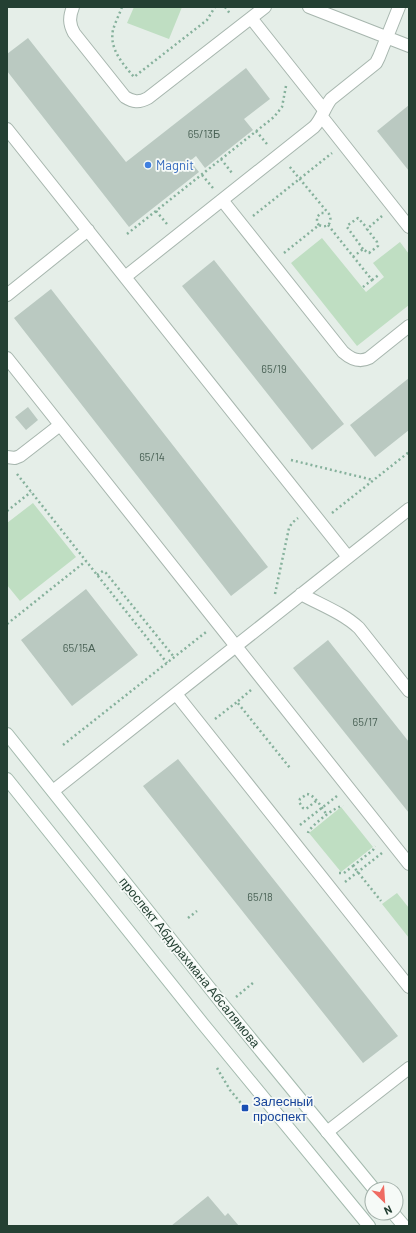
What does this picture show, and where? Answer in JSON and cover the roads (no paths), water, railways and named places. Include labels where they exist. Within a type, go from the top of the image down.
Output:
[{"type":"main road","points":[[73,7],[70,18],[71,27],[74,33],[124,97],[134,102],[144,101],[265,7]]},
{"type":"main road","points":[[309,7],[409,46]]},
{"type":"main road","points":[[125,277],[314,127],[331,99],[376,63],[399,7]]},
{"type":"main road","points":[[251,18],[289,66],[343,144],[409,227]]},
{"type":"main road","points":[[7,129],[348,557]]},
{"type":"main road","points":[[222,200],[343,352],[351,358],[358,360],[370,358],[409,326]]},
{"type":"main road","points":[[7,295],[88,230]]},
{"type":"main road","points":[[7,358],[409,864]]},
{"type":"main road","points":[[9,458],[20,456],[60,425]]},
{"type":"main road","points":[[53,791],[409,509]]},
{"type":"main road","points":[[301,594],[353,622],[409,691]]},
{"type":"main road","points":[[176,694],[409,987]]},
{"type":"main road","name":"проспект Абдурахмана Абсалямова","points":[[7,734],[224,1006],[367,1181]]},
{"type":"main road","points":[[7,779],[203,1024],[369,1226]]},
{"type":"main road","points":[[327,1132],[409,1068]]},
{"type":"place","name":"Magnit","points":[[148,165]]},
{"type":"place","name":"Залесный проспект","points":[[245,1108]]}]
